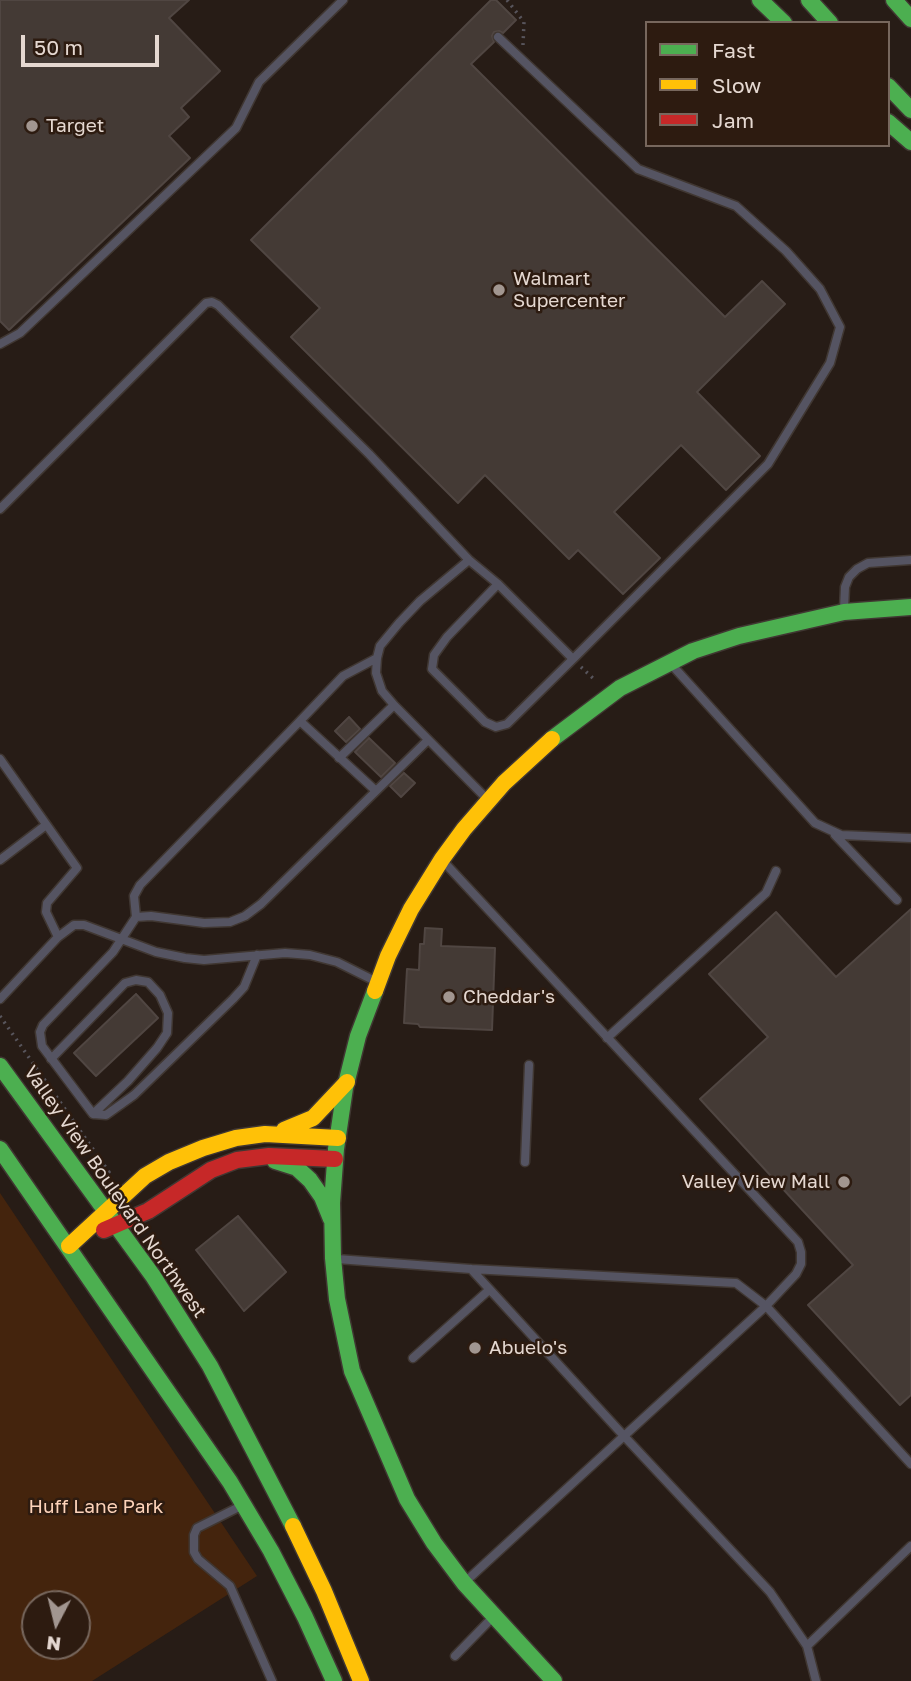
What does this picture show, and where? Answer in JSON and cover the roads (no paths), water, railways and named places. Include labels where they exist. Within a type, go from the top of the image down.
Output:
[{"type":"main road","points":[[760,0],[781,21]]},
{"type":"main road","points":[[809,0],[828,21]]},
{"type":"main road","points":[[894,0],[911,19]]},
{"type":"main road","points":[[890,88],[911,110]]},
{"type":"main road","points":[[890,124],[911,142]]},
{"type":"main road","points":[[554,1681],[464,1583],[434,1543],[407,1499],[352,1371],[337,1299],[332,1222],[335,1159],[347,1082],[358,1036],[377,982],[411,909],[442,859],[488,800],[541,748],[620,688],[693,651],[739,636],[844,612],[911,607]]},
{"type":"main road","name":"Valley View Boulevard Northwest","points":[[0,1066],[153,1276],[210,1366],[286,1510],[324,1591],[361,1681]]},
{"type":"main road","points":[[69,1246],[111,1218],[145,1177],[169,1162],[236,1138],[271,1134],[292,1128],[313,1118],[347,1082]]},
{"type":"main road","points":[[271,1134],[338,1138]]},
{"type":"main road","points":[[0,1149],[69,1246],[243,1504],[305,1617],[334,1681]]},
{"type":"main road","points":[[111,1218],[148,1211],[182,1186],[237,1160],[286,1156],[335,1159]]},
{"type":"main road","points":[[248,1158],[274,1161],[297,1168],[310,1180],[332,1222]]},
{"type":"main road","points":[[243,1504],[251,1502],[262,1509],[287,1556],[348,1650]]},
{"type":"lane","points":[[0,344],[20,333],[236,128],[259,82],[343,0]]},
{"type":"lane","points":[[498,37],[638,169],[736,206],[786,251],[820,289],[840,327],[830,363],[768,464],[507,724],[496,727],[485,722],[432,669],[434,654],[498,584]]},
{"type":"lane","points":[[0,509],[206,303],[212,302],[369,454],[469,560],[498,584],[573,659]]},
{"type":"lane","points":[[469,560],[420,601],[380,646],[376,673],[379,685],[394,705],[488,800]]},
{"type":"lane","points":[[844,612],[845,587],[849,577],[857,569],[868,564],[911,560]]},
{"type":"lane","points":[[257,955],[244,987],[134,1095],[106,1115],[93,1114],[41,1045],[40,1032],[43,1025],[124,939],[136,917],[134,896],[140,885],[343,676],[377,658]]},
{"type":"lane","points":[[669,662],[815,823],[833,833],[897,900]]},
{"type":"lane","points":[[339,758],[394,705]]},
{"type":"lane","points":[[300,721],[376,791]]},
{"type":"lane","points":[[136,917],[151,915],[204,923],[230,922],[245,916],[261,904],[428,740]]},
{"type":"lane","points":[[0,759],[77,868],[47,903],[46,912],[58,937]]},
{"type":"lane","points":[[0,860],[46,825]]},
{"type":"lane","points":[[833,833],[911,838]]},
{"type":"lane","points":[[442,859],[798,1242],[801,1252],[801,1264],[796,1274],[766,1306],[464,1583]]},
{"type":"lane","points":[[607,1038],[766,893],[776,871]]},
{"type":"lane","points":[[0,999],[58,937],[74,925],[84,925],[156,952],[185,958],[204,960],[285,953],[310,955],[337,962],[377,982]]},
{"type":"lane","points":[[51,1059],[125,983],[136,980],[148,982],[160,995],[168,1013],[167,1033],[128,1082],[93,1114]]},
{"type":"lane","points":[[524,1162],[529,1065]]},
{"type":"lane","points":[[333,1258],[471,1269],[736,1283],[766,1306],[911,1464]]},
{"type":"lane","points":[[471,1269],[770,1592],[807,1646],[816,1681]]},
{"type":"lane","points":[[413,1358],[489,1290]]},
{"type":"lane","points":[[243,1504],[197,1528],[194,1535],[194,1552],[198,1559],[230,1586],[270,1680]]},
{"type":"lane","points":[[807,1646],[911,1546]]},
{"type":"lane","points":[[456,1656],[494,1616]]},
{"type":"place","name":"Target","points":[[32,126]]},
{"type":"place","name":"Walmart Supercenter","points":[[499,290]]},
{"type":"place","name":"Cheddar's","points":[[449,997]]},
{"type":"place","name":"Valley View Mall","points":[[844,1182]]},
{"type":"place","name":"Abuelo's","points":[[475,1348]]},
{"type":"park label","name":"Huff Lane Park","points":[[96,1507]]}]
